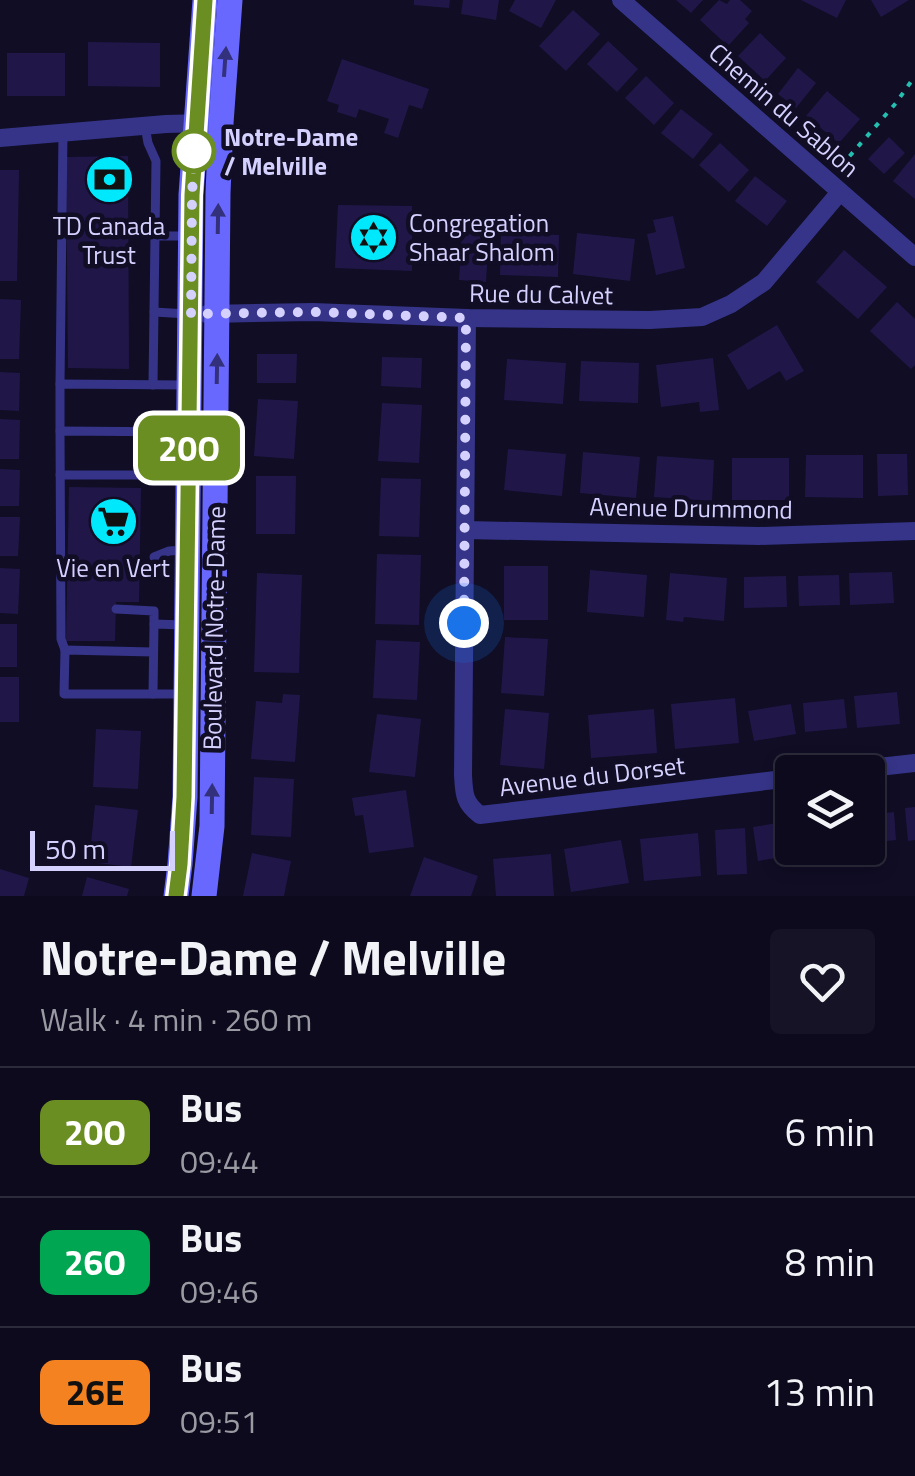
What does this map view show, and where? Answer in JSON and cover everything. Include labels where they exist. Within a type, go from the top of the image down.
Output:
[{"type":"street","name":"Boulevard Notre-Dame","points":[[204,896],[212,826],[218,314],[218,224],[208,124],[205,0]]},
{"type":"street","name":"Boulevard Notre-Dame","points":[[176,896],[183,831],[191,236],[230,0]]},
{"type":"street","name":"Chemin du Sablon","points":[[621,0],[915,257]]},
{"type":"street","points":[[0,138],[208,124]]},
{"type":"street","name":"Rue du Calvet","points":[[191,314],[313,312],[676,320],[702,317],[764,282],[840,192]]},
{"type":"street","name":"Avenue du Dorset","points":[[466,318],[462,775],[469,807],[480,815],[775,780]]},
{"type":"street","name":"Avenue Drummond","points":[[466,530],[759,536],[915,531]]},
{"type":"street","points":[[885,766],[915,763]]},
{"type":"lane","points":[[146,126],[156,161],[153,385]]},
{"type":"lane","points":[[63,134],[60,475],[64,694],[186,694]]},
{"type":"lane","points":[[155,236],[191,236]]},
{"type":"lane","points":[[154,312],[191,314]]},
{"type":"lane","points":[[60,384],[190,385]]},
{"type":"lane","points":[[60,431],[189,432]]},
{"type":"lane","points":[[60,475],[147,475],[170,463],[189,462]]},
{"type":"lane","points":[[154,558],[169,551],[188,550]]},
{"type":"lane","points":[[116,609],[154,610],[153,694]]},
{"type":"lane","points":[[154,624],[214,626]]},
{"type":"lane","points":[[64,650],[153,652]]},
{"type":"path","points":[[838,169],[915,76]]},
{"type":"building","points":[[414,0],[450,0],[449,8],[414,5]]},
{"type":"building","points":[[463,0],[499,0],[496,20],[461,14]]},
{"type":"building","points":[[515,0],[556,0],[541,28],[509,11]]},
{"type":"building","points":[[676,0],[703,0],[691,13]]},
{"type":"building","points":[[719,0],[727,4],[740,0],[752,11],[745,19],[749,23],[728,46],[700,20]]},
{"type":"building","points":[[801,0],[846,0],[837,18]]},
{"type":"building","points":[[871,0],[909,0],[881,17]]},
{"type":"building","points":[[573,10],[600,34],[566,71],[539,46]]},
{"type":"building","points":[[760,33],[786,58],[765,81],[738,56]]},
{"type":"building","points":[[608,41],[638,69],[617,92],[587,64]]},
{"type":"building","points":[[88,42],[160,43],[160,87],[88,86]]},
{"type":"building","points":[[7,53],[65,53],[65,96],[7,96]]},
{"type":"building","points":[[342,59],[429,89],[422,109],[409,105],[398,138],[384,133],[389,119],[359,109],[356,118],[337,112],[339,105],[327,101]]},
{"type":"building","points":[[798,68],[816,83],[796,108],[778,94]]},
{"type":"building","points":[[646,76],[674,103],[654,125],[625,98]]},
{"type":"building","points":[[827,91],[860,119],[839,143],[806,116]]},
{"type":"building","points":[[681,109],[713,134],[693,159],[661,133]]},
{"type":"building","points":[[889,137],[905,153],[884,174],[868,159]]},
{"type":"building","points":[[720,143],[749,170],[729,192],[699,165]]},
{"type":"building","points":[[915,154],[915,199],[893,181]]},
{"type":"building","points":[[128,156],[129,369],[68,368],[66,157]]},
{"type":"building","points":[[0,170],[19,170],[17,281],[0,281]]},
{"type":"building","points":[[755,176],[787,201],[767,226],[735,201]]},
{"type":"building","name":"Congregation Shaar Shalom","points":[[338,205],[412,206],[412,271],[335,268]]},
{"type":"building","points":[[673,216],[685,268],[656,275],[647,234],[656,232],[653,220]]},
{"type":"building","points":[[462,233],[489,234],[486,282],[459,280]]},
{"type":"building","points":[[501,233],[559,235],[558,277],[500,275]]},
{"type":"building","points":[[577,233],[635,239],[630,281],[573,274]]},
{"type":"building","points":[[844,250],[887,287],[858,319],[816,282]]},
{"type":"building","points":[[0,299],[21,300],[19,359],[0,359]]},
{"type":"building","points":[[897,302],[915,319],[915,365],[911,369],[870,331]]},
{"type":"building","points":[[777,325],[804,371],[786,381],[780,371],[748,390],[727,355]]},
{"type":"building","points":[[257,354],[297,354],[296,383],[257,383]]},
{"type":"building","points":[[382,357],[422,358],[421,388],[381,386]]},
{"type":"building","points":[[713,358],[719,410],[700,412],[699,402],[661,407],[656,365]]},
{"type":"building","points":[[507,359],[566,363],[563,404],[504,400]]},
{"type":"building","points":[[581,361],[639,363],[638,403],[579,401]]},
{"type":"building","points":[[0,372],[20,373],[19,411],[0,410]]},
{"type":"building","points":[[258,399],[298,401],[294,459],[254,456]]},
{"type":"building","points":[[382,403],[422,405],[419,463],[378,461]]},
{"type":"building","points":[[0,419],[20,420],[19,459],[0,459]]},
{"type":"building","points":[[508,449],[566,454],[562,496],[504,490]]},
{"type":"building","points":[[583,452],[640,457],[636,498],[580,493]]},
{"type":"building","points":[[877,454],[907,454],[908,495],[878,496]]},
{"type":"building","points":[[806,455],[863,455],[863,498],[805,497]]},
{"type":"building","points":[[657,456],[714,460],[712,501],[654,497]]},
{"type":"building","points":[[732,458],[789,458],[789,500],[732,500]]},
{"type":"building","points":[[0,469],[20,470],[19,506],[0,506]]},
{"type":"building","points":[[256,476],[296,476],[295,534],[256,534]]},
{"type":"building","points":[[381,478],[421,479],[419,537],[379,536]]},
{"type":"building","points":[[69,487],[141,488],[139,602],[116,602],[115,641],[66,641]]},
{"type":"building","points":[[0,517],[20,517],[18,556],[0,556]]},
{"type":"building","points":[[377,554],[421,555],[419,625],[375,624]]},
{"type":"building","points":[[504,566],[548,566],[548,620],[504,620]]},
{"type":"building","points":[[0,568],[20,569],[18,614],[0,613]]},
{"type":"building","points":[[590,570],[647,575],[644,617],[587,612]]},
{"type":"building","points":[[892,572],[894,603],[850,605],[849,573]]},
{"type":"building","points":[[257,573],[302,575],[299,673],[254,672]]},
{"type":"building","points":[[670,573],[727,578],[724,621],[684,617],[683,622],[666,620]]},
{"type":"building","points":[[839,575],[840,605],[799,606],[798,576]]},
{"type":"building","points":[[786,576],[787,607],[744,608],[744,577]]},
{"type":"building","points":[[0,624],[17,624],[17,667],[0,667]]},
{"type":"building","points":[[505,637],[548,639],[544,696],[501,693]]},
{"type":"building","points":[[376,640],[420,642],[417,700],[373,698]]},
{"type":"building","points":[[0,677],[19,677],[19,722],[0,722]]},
{"type":"building","points":[[897,692],[900,724],[857,728],[854,696]]},
{"type":"building","points":[[283,694],[300,695],[295,762],[251,759],[256,701],[282,703]]},
{"type":"building","points":[[735,698],[739,743],[675,749],[671,704]]},
{"type":"building","points":[[844,699],[847,728],[805,732],[803,703]]},
{"type":"building","points":[[791,704],[796,734],[754,741],[748,711]]},
{"type":"building","points":[[505,709],[549,713],[544,769],[500,765]]},
{"type":"building","points":[[654,709],[657,753],[591,758],[588,715]]},
{"type":"building","points":[[377,714],[421,719],[415,777],[369,772]]},
{"type":"building","points":[[96,729],[141,731],[138,789],[93,787]]},
{"type":"building","points":[[254,777],[294,779],[291,837],[251,835]]},
{"type":"building","points":[[406,790],[414,847],[369,853],[363,815],[355,816],[352,798]]},
{"type":"building","points":[[95,805],[138,810],[131,867],[89,862]]},
{"type":"building","points":[[915,807],[915,840],[908,841],[905,808]]},
{"type":"building","points":[[894,812],[896,840],[885,841],[885,813]]},
{"type":"building","points":[[775,823],[775,858],[758,861],[753,827]]},
{"type":"building","points":[[745,828],[747,874],[717,875],[715,830]]},
{"type":"building","points":[[698,833],[701,876],[644,881],[640,839]]},
{"type":"building","points":[[621,840],[629,883],[571,892],[564,849]]},
{"type":"building","points":[[252,853],[291,861],[284,896],[243,896]]},
{"type":"building","points":[[551,854],[554,896],[496,896],[493,859]]},
{"type":"building","points":[[424,857],[478,876],[471,896],[410,896]]},
{"type":"building","points":[[0,869],[29,878],[24,896],[0,896]]},
{"type":"building","points":[[87,877],[129,889],[127,896],[82,896]]},
{"type":"bus line","name":"20O","points":[[176,896],[184,797],[192,195],[205,0]]},
{"type":"place","name":"Notre-Dame / Melville","points":[[194,151]]},
{"type":"place","name":"TD Canada Trust","points":[[109,180]]},
{"type":"place","name":"Congregation Shaar Shalom","points":[[374,237]]},
{"type":"place","name":"Vie en Vert","points":[[113,522]]},
{"type":"route","points":[[194,151],[195,142],[191,314],[313,312],[466,318],[464,623]]}]
